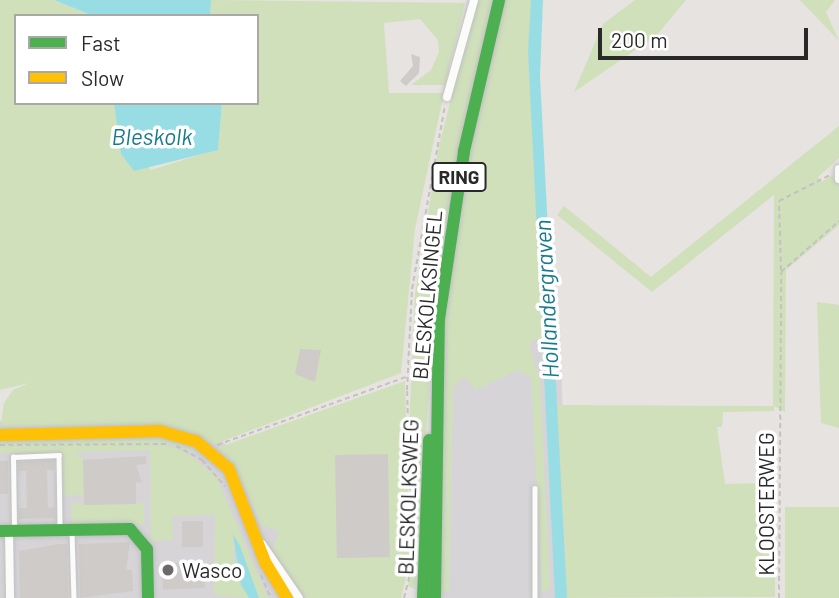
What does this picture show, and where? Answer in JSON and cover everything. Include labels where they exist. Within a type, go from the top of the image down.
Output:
[{"type":"main road","name":"BLESKOLKSINGEL","points":[[435,598],[436,356],[456,195],[499,0]]},
{"type":"main road","name":"BLESKOLKSWEG","points":[[423,598],[436,356]]},
{"type":"main road","points":[[0,435],[160,431],[207,456],[229,469],[287,598]]},
{"type":"main road","points":[[8,531],[131,528],[143,539],[148,598]]},
{"type":"street","points":[[447,97],[474,0]]},
{"type":"street","points":[[8,531],[10,598]]},
{"type":"street","points":[[261,542],[299,598]]},
{"type":"lane","points":[[8,531],[13,457],[59,456],[75,598]]},
{"type":"lane","points":[[535,488],[535,598]]},
{"type":"path","name":"BLESKOLKSINGEL","points":[[404,598],[412,566],[408,376],[412,289],[447,97]]},
{"type":"path","name":"KLOOSTERWEG","points":[[779,598],[779,201],[838,174]]},
{"type":"path","points":[[781,272],[839,221]]},
{"type":"path","points":[[0,445],[159,442],[207,456],[408,376]]},
{"type":"path","points":[[207,456],[229,496]]},
{"type":"path","points":[[257,565],[271,598]]},
{"type":"shaded area","points":[[560,332],[569,598],[440,598],[447,358]]},
{"type":"shaded area","points":[[204,416],[267,501],[318,598],[0,598],[0,421]]},
{"type":"green space","points":[[0,0],[54,0],[89,14],[14,14],[14,105],[114,105],[119,135],[151,170],[218,149],[222,105],[259,105],[259,14],[210,14],[211,0],[465,3],[445,85],[411,85],[431,70],[439,52],[438,40],[420,19],[384,23],[389,93],[444,93],[415,229],[401,373],[213,445],[176,429],[0,430],[4,403],[13,390],[29,383],[0,390]]},
{"type":"green space","points":[[476,0],[491,0],[437,279],[415,589],[408,586],[413,565],[409,429],[415,295],[438,150]]},
{"type":"green space","points":[[503,0],[531,0],[542,338],[531,341],[530,349],[540,380],[550,589],[542,592],[531,377],[517,370],[476,390],[465,376],[453,387],[449,594],[440,587],[445,304],[471,137]]},
{"type":"green space","points":[[635,0],[686,0],[656,36],[574,92],[603,24]]},
{"type":"green space","points":[[800,0],[835,0],[826,12],[839,41]]},
{"type":"green space","points":[[839,126],[839,158],[818,177],[821,182],[832,175],[839,183],[839,225],[786,270],[785,412],[774,406],[774,411],[723,412],[722,427],[717,427],[725,484],[766,483],[767,451],[775,451],[775,597],[567,598],[557,405],[773,406],[774,195],[652,292],[557,215],[564,206],[651,277]]},
{"type":"green space","points":[[817,302],[839,305],[839,428],[821,423]]},
{"type":"green space","points":[[405,381],[410,562],[401,598],[306,598],[294,591],[272,552],[279,531],[261,525],[240,476],[217,448]]},
{"type":"green space","points":[[160,435],[206,454],[150,440],[185,452],[216,476],[268,598],[259,598],[234,533],[234,559],[249,598],[214,595],[215,515],[172,516],[173,540],[151,541],[150,450],[75,452],[84,460],[85,495],[63,495],[62,452],[0,453],[0,438]]},
{"type":"green space","points":[[72,503],[144,503],[144,524],[72,524]]},
{"type":"green space","points":[[785,507],[839,507],[839,598],[785,598]]},
{"type":"water","points":[[54,0],[211,0],[210,14],[89,14]]},
{"type":"water","name":"Hollandergraven","points":[[531,0],[543,0],[540,76],[567,598],[555,598],[528,51]]},
{"type":"water","name":"Bleskolk","points":[[114,105],[222,105],[218,150],[134,171],[121,154]]},
{"type":"water","points":[[233,534],[259,598],[249,598],[241,585]]},
{"type":"building","points":[[411,54],[420,57],[419,73],[406,86],[400,81],[413,66]]},
{"type":"building","points":[[300,349],[321,350],[315,382],[295,374]]},
{"type":"building","points":[[388,454],[390,557],[337,558],[335,455]]},
{"type":"building","points":[[146,456],[146,464],[136,465],[142,483],[136,482],[136,504],[84,505],[83,460]]},
{"type":"building","points":[[54,460],[54,470],[47,470],[48,508],[55,507],[55,518],[19,519],[19,508],[27,508],[26,471],[18,471],[18,462]]},
{"type":"building","points":[[0,461],[8,461],[8,494],[0,494]]},
{"type":"building","points":[[182,521],[203,521],[203,547],[182,547]]},
{"type":"building","points":[[130,542],[126,570],[132,570],[133,591],[80,598],[79,544]]},
{"type":"building","points":[[67,544],[68,598],[20,598],[19,551]]},
{"type":"building","points":[[204,562],[205,588],[163,589],[162,563]]},
{"type":"traffic: fast","points":[[435,598],[439,319],[464,151],[499,0]]},
{"type":"traffic: fast","points":[[423,598],[429,440]]},
{"type":"traffic: fast","points":[[0,531],[130,529],[147,549],[148,598]]},
{"type":"traffic: slow","points":[[0,435],[160,431],[196,441],[229,469],[265,562],[287,598]]},
{"type":"place","name":"Wasco","points":[[168,570]]}]
